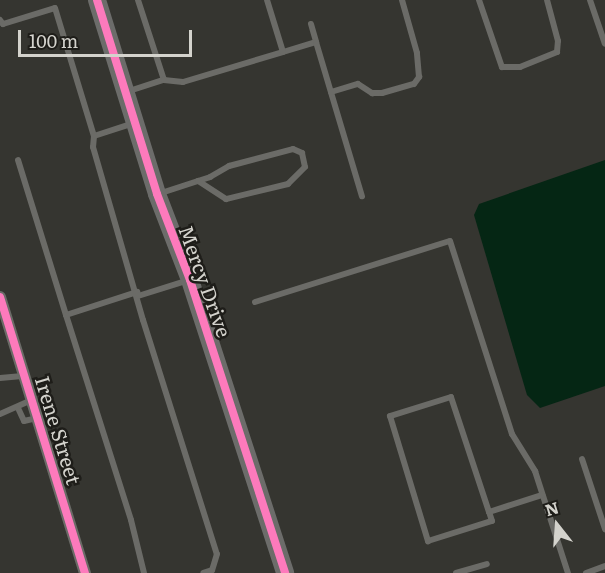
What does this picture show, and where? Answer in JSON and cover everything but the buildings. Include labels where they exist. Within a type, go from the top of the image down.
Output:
[{"type":"street","name":"Mercy Drive","points":[[97,0],[157,194],[190,280],[285,573]]},
{"type":"street","name":"Irene Street","points":[[0,297],[4,324],[25,376],[86,573]]},
{"type":"lane","points":[[138,0],[164,80]]},
{"type":"lane","points":[[267,0],[283,52]]},
{"type":"lane","points":[[331,92],[358,84],[372,93],[382,93],[414,84],[418,77],[417,53],[402,0]]},
{"type":"lane","points":[[479,0],[502,67],[520,67],[557,52],[558,41],[547,0]]},
{"type":"lane","points":[[590,0],[605,44]]},
{"type":"lane","points":[[0,20],[3,24],[55,8],[94,136],[93,147],[217,554],[212,570],[203,573]]},
{"type":"lane","points":[[311,24],[362,196]]},
{"type":"lane","points":[[125,92],[164,80],[183,82],[316,42]]},
{"type":"lane","points":[[94,136],[135,123]]},
{"type":"lane","points":[[157,194],[198,181],[229,166],[293,149],[302,153],[305,167],[288,184],[226,199],[198,181]]},
{"type":"lane","points":[[18,160],[142,557],[144,573]]},
{"type":"lane","points":[[255,302],[450,241],[512,434],[535,471],[568,573]]},
{"type":"lane","points":[[66,315],[190,280]]},
{"type":"lane","points":[[0,378],[25,376]]},
{"type":"lane","points":[[451,397],[489,512],[492,521],[428,541],[390,416],[451,397]]},
{"type":"lane","points":[[0,414],[32,400]]},
{"type":"lane","points":[[18,408],[24,421],[38,418]]},
{"type":"lane","points":[[582,459],[605,530]]},
{"type":"lane","points":[[489,512],[542,495]]},
{"type":"lane","points":[[456,573],[487,564]]},
{"type":"lane","points":[[586,573],[605,566]]},
{"type":"shaded area","points":[[605,160],[605,386],[540,408],[527,395],[474,215],[479,204]]},
{"type":"cycle path","points":[[97,0],[157,194],[190,280],[285,573]]},
{"type":"cycle path","points":[[0,297],[85,573]]}]
